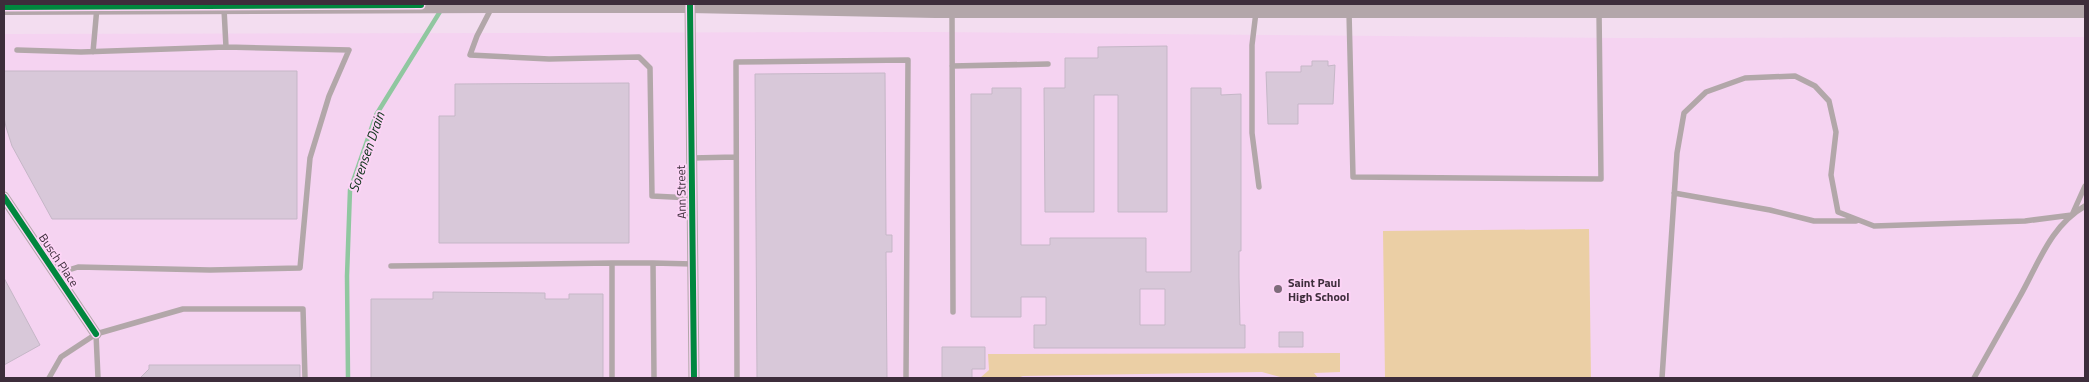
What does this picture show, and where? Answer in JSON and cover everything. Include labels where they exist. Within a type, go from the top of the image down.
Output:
[{"type":"main road","points":[[4,7],[690,5],[1256,10],[1599,10],[1637,7],[2085,10]]},
{"type":"street","name":"Ann Street","points":[[690,5],[694,378]]},
{"type":"street","name":"Busch Place","points":[[4,197],[96,334]]},
{"type":"lane","points":[[487,5],[470,56],[549,59],[639,57],[646,62],[650,68],[652,196],[692,198]]},
{"type":"lane","points":[[224,6],[226,47]]},
{"type":"lane","points":[[93,52],[97,7]]},
{"type":"lane","points":[[941,8],[952,66],[953,312]]},
{"type":"lane","points":[[1256,10],[1252,46],[1252,133],[1259,188]]},
{"type":"lane","points":[[1349,10],[1353,177],[1601,179],[1599,10]]},
{"type":"lane","points":[[17,50],[93,52],[226,47],[349,50],[329,96],[310,158],[300,268],[210,270],[78,266],[56,274]]},
{"type":"lane","points":[[737,378],[736,62],[908,60],[906,378]]},
{"type":"lane","points":[[952,66],[1048,64]]},
{"type":"lane","points":[[1662,378],[1677,153],[1684,113],[1706,92],[1745,78],[1795,76],[1815,86],[1829,101],[1836,132],[1830,175],[1838,212],[1874,226],[2025,221],[2072,215]]},
{"type":"lane","points":[[692,158],[736,157]]},
{"type":"lane","points":[[2072,215],[2085,186]]},
{"type":"lane","points":[[1674,193],[1814,220],[1860,221]]},
{"type":"lane","points":[[1974,378],[2021,296],[2048,240],[2072,215],[2085,206]]},
{"type":"lane","points":[[391,266],[612,263],[693,264]]},
{"type":"lane","points":[[612,263],[612,378]]},
{"type":"lane","points":[[653,263],[654,378]]},
{"type":"lane","points":[[49,378],[61,357],[96,334],[183,309],[303,309],[305,378]]},
{"type":"lane","points":[[96,334],[98,378]]},
{"type":"shaded area","points":[[934,32],[1618,38],[2085,37],[2085,378],[4,378],[4,34]]},
{"type":"shaded area","points":[[1589,229],[1591,378],[1385,378],[1383,231]]},
{"type":"shaded area","points":[[1340,353],[1340,372],[1314,373],[1318,378],[1284,378],[1262,372],[980,378],[989,370],[988,354]]},
{"type":"building","points":[[1167,46],[1167,212],[1118,212],[1118,95],[1094,95],[1094,212],[1045,212],[1044,88],[1065,88],[1065,58],[1098,58],[1098,47]]},
{"type":"building","points":[[1312,61],[1328,61],[1328,66],[1335,65],[1333,104],[1298,104],[1298,124],[1268,124],[1266,72],[1301,72],[1301,66],[1312,66]]},
{"type":"building","points":[[4,71],[297,71],[297,219],[52,219],[12,146],[4,117]]},
{"type":"building","points":[[885,73],[886,235],[892,235],[892,252],[886,252],[887,378],[757,378],[755,74]]},
{"type":"building","points":[[629,83],[629,243],[439,243],[439,116],[455,116],[455,84]]},
{"type":"building","points":[[992,88],[1021,88],[1021,245],[1050,245],[1050,238],[1146,238],[1146,272],[1191,272],[1191,88],[1221,88],[1221,95],[1241,94],[1241,251],[1239,251],[1239,278],[1240,325],[1245,325],[1245,348],[1034,348],[1034,325],[1046,325],[1046,297],[1021,297],[1021,317],[971,317],[971,94],[992,94]],"holes":[[[1140,289],[1165,289],[1165,325],[1140,325]]]},
{"type":"building","points":[[4,278],[40,345],[4,365]]},
{"type":"building","points":[[433,292],[545,293],[545,299],[569,299],[569,294],[603,294],[603,378],[371,378],[371,299],[433,299]]},
{"type":"building","points":[[1279,332],[1303,332],[1303,347],[1279,347]]},
{"type":"building","points":[[942,347],[985,347],[985,369],[972,369],[972,378],[942,378]]},
{"type":"building","points":[[149,365],[300,365],[300,378],[140,378],[149,369]]},
{"type":"waterway","name":"Sorensen Drain","points":[[348,378],[347,276],[350,190],[376,115],[441,10]]},
{"type":"cycle path","points":[[4,7],[421,5]]},
{"type":"cycle path","points":[[690,5],[694,378]]},
{"type":"cycle path","points":[[4,197],[96,334]]},
{"type":"place","name":"Saint Paul High School","points":[[1278,289]]}]
